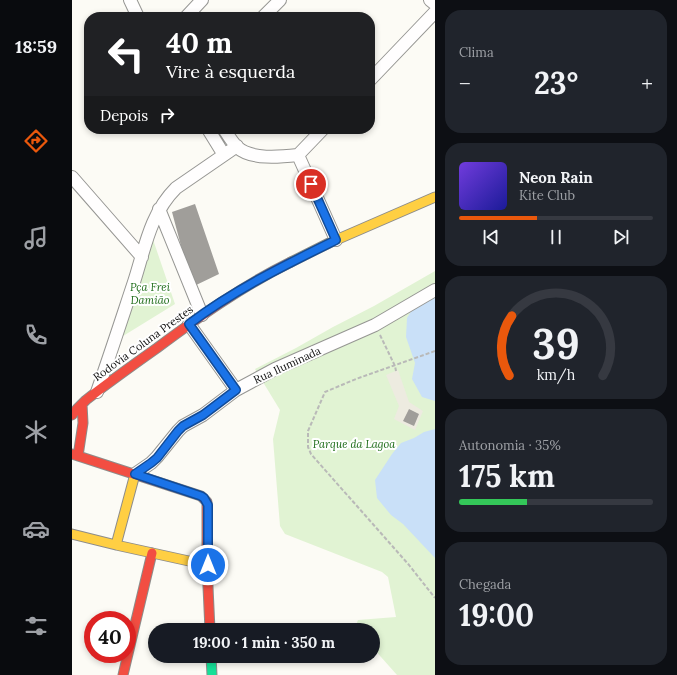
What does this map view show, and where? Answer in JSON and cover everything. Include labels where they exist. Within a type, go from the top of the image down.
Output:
[{"type":"street","points":[[130,0],[136,12]]},
{"type":"street","points":[[191,12],[202,0]]},
{"type":"street","points":[[268,12],[280,0]]},
{"type":"street","points":[[430,0],[435,4]]},
{"type":"street","points":[[375,75],[435,12]]},
{"type":"street","points":[[211,134],[224,155]]},
{"type":"street","points":[[228,134],[236,146],[245,152],[260,156],[278,157],[298,155],[318,134]]},
{"type":"street","points":[[97,392],[150,229],[159,209],[176,188],[236,146]]},
{"type":"street","points":[[298,155],[336,240]]},
{"type":"street","points":[[72,177],[142,257]]},
{"type":"street","name":"Rodovia Coluna Prestes","points":[[72,415],[82,404],[112,380],[189,324],[239,291],[299,258],[336,240],[435,198]]},
{"type":"street","points":[[159,209],[202,315]]},
{"type":"street","name":"Rua Iluminada","points":[[135,474],[157,458],[183,426],[203,415],[236,390],[275,368],[375,325],[435,290]]},
{"type":"street","points":[[189,324],[236,390]]},
{"type":"street","points":[[108,360],[112,380]]},
{"type":"street","points":[[82,404],[84,423],[75,455],[204,498],[208,505],[210,623]]},
{"type":"street","points":[[116,545],[135,474]]},
{"type":"street","points":[[72,534],[208,565]]},
{"type":"street","points":[[123,675],[152,553]]},
{"type":"street","points":[[211,663],[212,675]]},
{"type":"path","points":[[375,325],[396,371]]},
{"type":"path","points":[[435,351],[356,379],[325,392],[308,431],[308,447],[311,454],[409,565],[435,598]]},
{"type":"green space","name":"Pça Frei Damião","points":[[147,222],[175,304],[115,341]]},
{"type":"green space","name":"Parque da Lagoa","points":[[435,271],[435,675],[397,675],[380,656],[380,623],[357,623],[358,620],[396,617],[388,577],[382,572],[285,534],[280,526],[273,439],[280,410],[255,369],[374,306]]},
{"type":"shaded area","points":[[398,370],[409,402],[423,411],[415,430],[394,419],[399,406],[386,375]]},
{"type":"water","points":[[435,298],[435,401],[422,397],[412,379],[415,363],[406,337],[407,318],[415,305],[426,299]]},
{"type":"water","points":[[435,429],[435,558],[403,524],[391,515],[377,498],[375,480],[401,443],[424,432]]},
{"type":"building","points":[[195,204],[219,274],[192,287],[172,212]]},
{"type":"building","points":[[409,409],[419,414],[414,426],[403,421]]},
{"type":"traffic: fast","points":[[211,663],[212,675]]},
{"type":"traffic: slow","points":[[291,262],[329,243],[435,197]]},
{"type":"traffic: slow","points":[[116,545],[135,474]]},
{"type":"traffic: slow","points":[[72,534],[207,565]]},
{"type":"traffic: jam","points":[[72,415],[95,393],[206,313],[239,291],[291,262]]},
{"type":"traffic: jam","points":[[78,456],[83,423],[82,404]]},
{"type":"traffic: jam","points":[[72,454],[201,496],[207,502],[207,565],[210,623]]},
{"type":"traffic: jam","points":[[123,675],[152,553]]},
{"type":"route","points":[[208,565],[208,505],[204,498],[135,474],[157,458],[183,426],[203,415],[236,390],[189,324],[259,279],[336,240],[311,184]]}]
